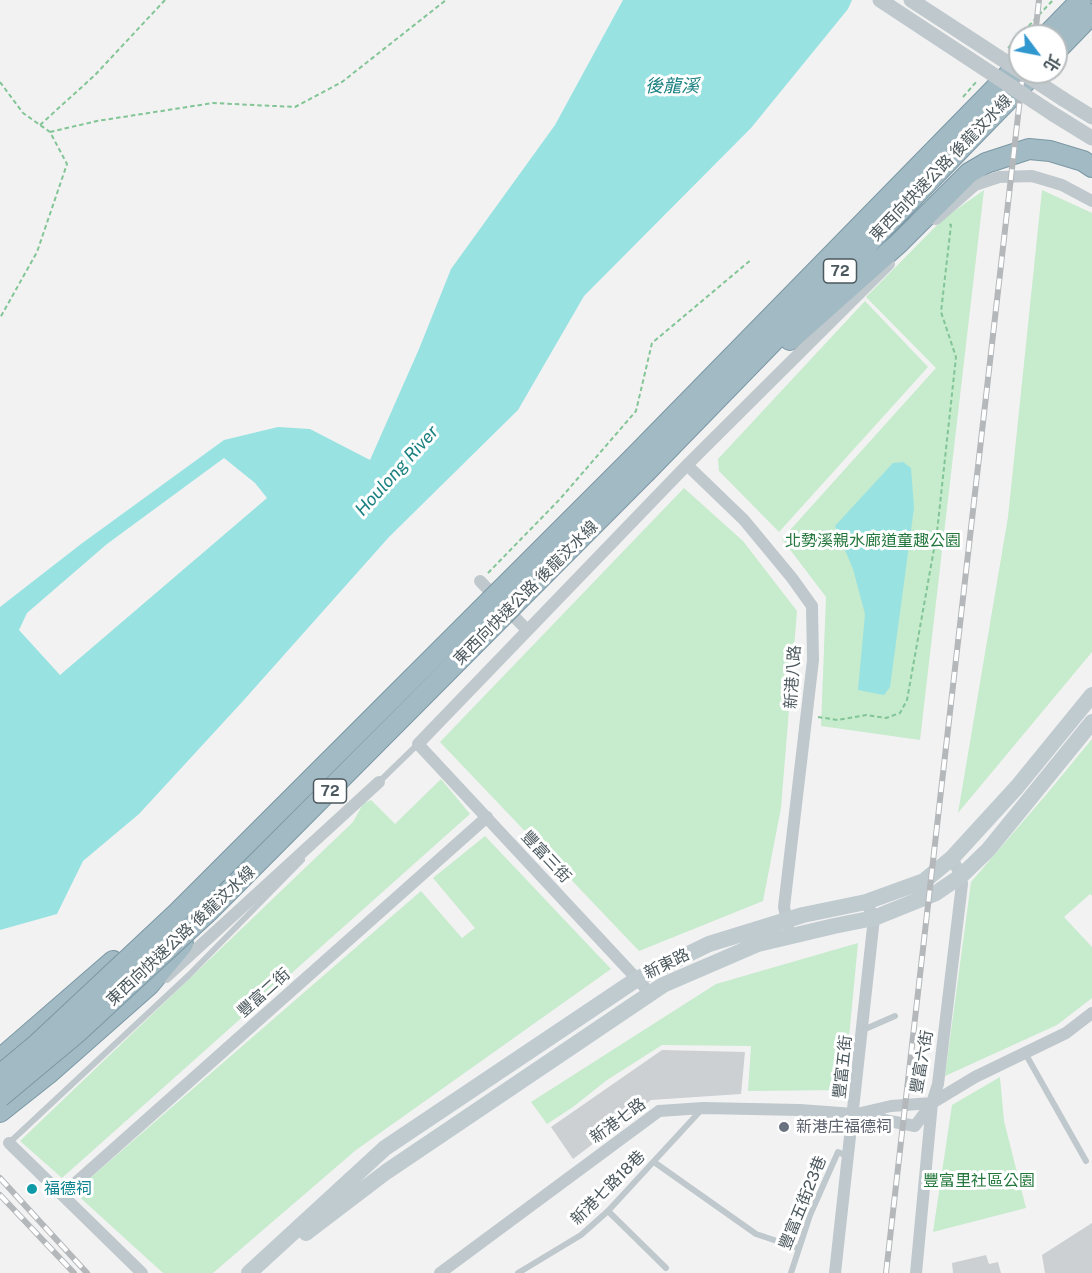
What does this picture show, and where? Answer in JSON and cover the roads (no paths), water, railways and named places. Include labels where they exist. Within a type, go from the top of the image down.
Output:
[{"type":"highway","points":[[1058,24],[1081,0]]},
{"type":"highway","points":[[1068,39],[1092,14]]},
{"type":"highway","name":"東西向快速公路 後龍汶水線","points":[[0,1097],[79,1031],[208,912],[641,464],[1008,76]]},
{"type":"highway","name":"東西向快速公路 後龍汶水線","points":[[0,1076],[177,913],[641,464],[676,441],[1023,84]]},
{"type":"highway","points":[[676,441],[899,243],[969,173],[986,163],[1029,149],[1050,151],[1083,161],[1092,167]]},
{"type":"highway","points":[[0,1112],[48,1074],[149,985],[208,912]]},
{"type":"highway","points":[[0,1059],[109,964],[177,913]]},
{"type":"main road","name":"新東路","points":[[251,1273],[386,1172],[650,993],[789,928],[924,881],[952,858],[1017,787],[1092,695]]},
{"type":"main road","name":"新東路","points":[[251,1273],[385,1148],[637,979],[709,944],[789,928],[874,918],[936,893],[960,876],[988,850],[1092,722]]},
{"type":"street","points":[[880,0],[1092,138]]},
{"type":"street","points":[[911,0],[1008,63]]},
{"type":"street","points":[[1041,84],[1092,117]]},
{"type":"street","points":[[418,744],[687,465],[923,230],[975,185],[999,177],[1032,176],[1062,185],[1092,201]]},
{"type":"street","name":"新港八路","points":[[687,465],[744,520],[812,606],[813,660],[784,907],[789,928]]},
{"type":"street","points":[[480,581],[527,630]]},
{"type":"street","name":"豐富三街","points":[[418,744],[650,993]]},
{"type":"street","points":[[0,1123],[92,1044],[379,782]]},
{"type":"street","name":"豐富二街","points":[[63,1194],[487,817]]},
{"type":"street","name":"豐富六街","points":[[915,1273],[932,1103],[939,1072],[962,884],[952,858]]},
{"type":"street","points":[[866,902],[874,918]]},
{"type":"street","name":"豐富五街","points":[[835,1273],[874,918]]},
{"type":"street","name":"新港七路","points":[[440,1273],[659,1111],[704,1108],[800,1110],[854,1114],[915,1126],[932,1103],[975,1077],[1066,1033],[1092,1013]]},
{"type":"street","name":"新港七路","points":[[854,1114],[891,1106],[932,1103]]},
{"type":"street","points":[[9,1143],[142,1273]]},
{"type":"lane","points":[[9,1143],[189,975],[418,744]]},
{"type":"lane","points":[[863,1030],[895,1016]]},
{"type":"lane","points":[[1025,1053],[1086,1161]]},
{"type":"lane","name":"新港七路18巷","points":[[518,1273],[581,1235],[608,1211],[704,1108]]},
{"type":"lane","name":"豐富五街23巷","points":[[791,1273],[810,1215],[838,1152],[847,1156]]},
{"type":"lane","points":[[654,1162],[756,1234],[798,1248]]},
{"type":"lane","points":[[608,1211],[666,1268]]},
{"type":"water","name":"後龍溪","points":[[623,0],[852,0],[848,9],[751,128],[584,296],[518,410],[389,537],[139,814],[83,861],[57,914],[0,930],[0,607],[81,544],[224,440],[278,427],[310,429],[370,460],[451,269],[555,125]],"holes":[[[224,458],[255,483],[267,498],[60,675],[19,630],[27,613],[107,544]]]},
{"type":"water","points":[[903,462],[911,468],[914,508],[890,687],[884,695],[858,690],[865,614],[853,569],[835,526],[893,463]]},
{"type":"railway","points":[[1036,24],[1039,0]]},
{"type":"railway","points":[[886,1273],[1022,84]]},
{"type":"railway","points":[[0,1178],[87,1273]]},
{"type":"railway","points":[[0,1195],[74,1273]]},
{"type":"place","name":"新港庄福德祠","points":[[784,1127]]},
{"type":"place","name":"福德祠","points":[[32,1189]]},
{"type":"water label","name":"Houlong River","points":[[397,471]]},
{"type":"park label","name":"北勢溪親水廊道童趣公園","points":[[873,541]]},
{"type":"park label","name":"豐富里社區公園","points":[[979,1181]]}]
